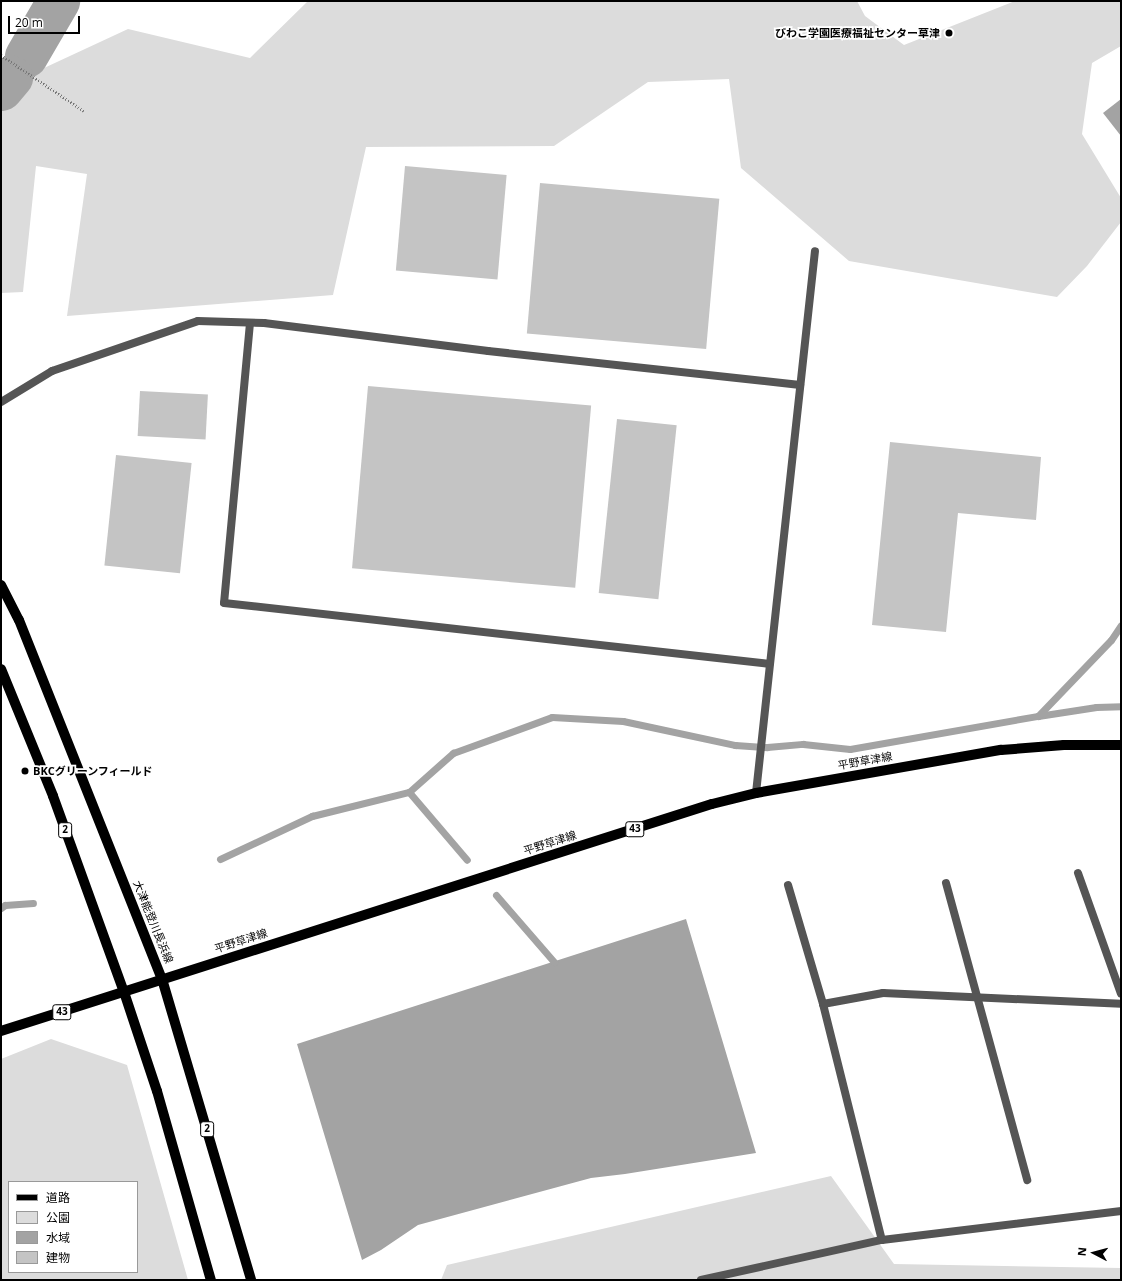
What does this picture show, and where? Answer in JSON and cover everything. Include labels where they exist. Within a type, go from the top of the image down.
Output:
[{"type":"main road","name":"大津能登川長浜線","points":[[1,585],[19,620],[162,979],[251,1280]]},
{"type":"main road","name":"2","points":[[1,669],[54,796],[124,992],[157,1091],[211,1280]]},
{"type":"main road","name":"平野草津線","points":[[1,1031],[712,804],[756,793],[1001,750],[1064,745],[1121,745]]},
{"type":"street","points":[[756,793],[815,251]]},
{"type":"street","points":[[1,402],[52,371],[198,321],[250,322],[800,385]]},
{"type":"street","points":[[250,322],[224,603],[770,664]]},
{"type":"street","points":[[1078,873],[1121,994]]},
{"type":"street","points":[[946,883],[1027,1180]]},
{"type":"street","points":[[788,885],[823,1004],[882,1240]]},
{"type":"street","points":[[823,1004],[883,993],[1121,1004]]},
{"type":"street","points":[[701,1280],[882,1240],[1121,1211]]},
{"type":"path","points":[[1,55],[84,111]]},
{"type":"green space","points":[[308,1],[857,1],[865,16],[904,45],[1015,1],[1121,1],[1121,46],[1092,63],[1082,134],[1121,198],[1121,222],[1087,266],[1057,297],[849,261],[741,168],[729,79],[648,82],[554,146],[366,147],[333,295],[67,316],[87,174],[36,166],[23,292],[1,293],[1,88],[128,29],[250,58]]},
{"type":"green space","points":[[51,1039],[127,1065],[188,1280],[1,1280],[1,1059]]},
{"type":"green space","points":[[831,1176],[894,1264],[1121,1268],[1121,1280],[441,1280],[447,1265]]},
{"type":"water","points":[[1121,99],[1121,136],[1103,113]]},
{"type":"water","points":[[686,919],[756,1153],[591,1178],[418,1225],[381,1250],[362,1260],[297,1044]]},
{"type":"building","points":[[405,166],[507,175],[497,279],[396,271]]},
{"type":"building","points":[[540,183],[719,199],[706,349],[527,333]]},
{"type":"building","points":[[368,386],[591,406],[575,588],[352,568]]},
{"type":"building","points":[[140,391],[208,395],[206,439],[138,436]]},
{"type":"building","points":[[617,419],[677,425],[658,599],[599,593]]},
{"type":"building","points":[[890,442],[1041,457],[1036,520],[958,513],[946,632],[872,625]]},
{"type":"building","points":[[116,455],[192,463],[180,573],[104,565]]},
{"type":"waterway","points":[[26,56],[58,1]]},
{"type":"waterway","points":[[1,89],[11,77]]},
{"type":"waterway","points":[[220,859],[312,816],[409,792],[453,753],[552,717],[623,721],[735,745],[767,747],[803,744],[850,749],[1038,716],[1111,640],[1121,625]]},
{"type":"waterway","points":[[1038,716],[1096,707],[1121,706]]},
{"type":"waterway","points":[[409,792],[467,860]]},
{"type":"waterway","points":[[496,895],[554,962]]},
{"type":"waterway","points":[[1,908],[5,905],[33,903]]},
{"type":"place","name":"びわこ学園医療福祉センター草津","points":[[949,33]]},
{"type":"place","name":"BKCグリーンフィールド","points":[[25,771]]}]
